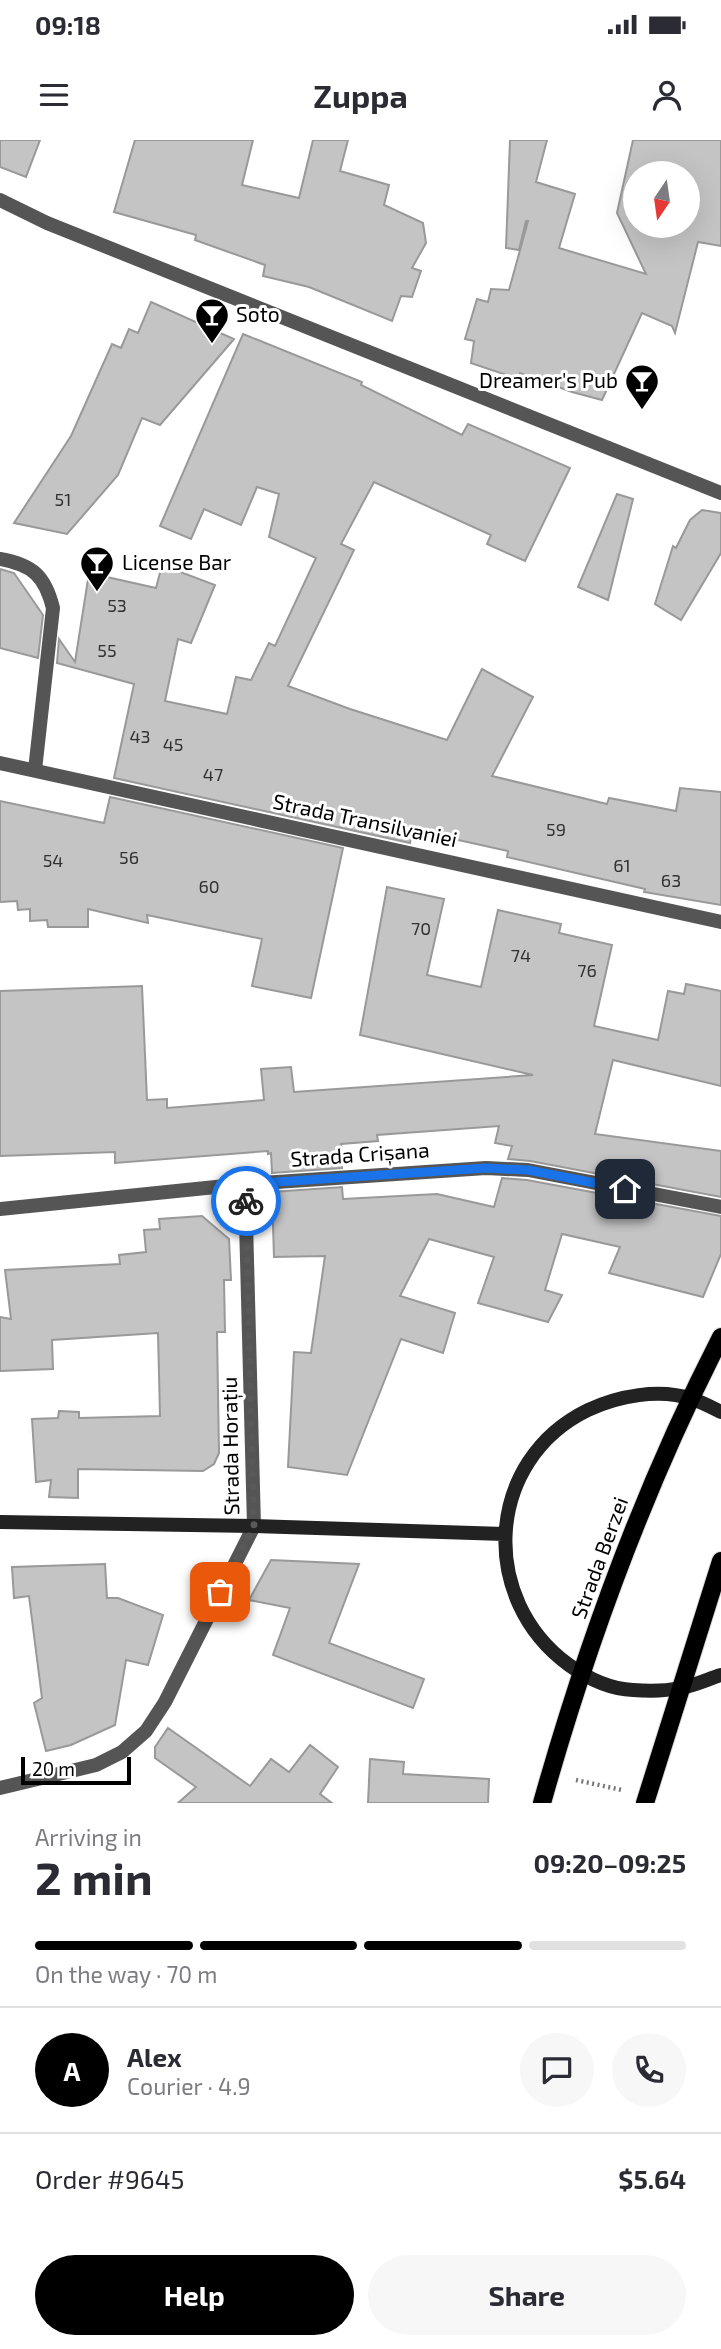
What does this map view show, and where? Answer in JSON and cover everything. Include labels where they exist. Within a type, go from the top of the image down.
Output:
[{"type":"main road","name":"Strada Berzei","points":[[542,1803],[623,1555],[690,1398],[721,1337]]},
{"type":"main road","points":[[721,1412],[690,1398],[650,1394],[607,1401],[567,1421],[535,1452],[513,1490],[504,1534],[508,1578],[526,1620],[555,1654],[583,1675],[616,1688],[632,1690],[680,1688],[721,1675]]},
{"type":"main road","points":[[0,1521],[504,1534]]},
{"type":"main road","points":[[646,1799],[721,1562]]},
{"type":"street","points":[[0,200],[47,223],[721,493]]},
{"type":"street","points":[[0,559],[21,564],[38,574],[48,588],[53,608],[35,770]]},
{"type":"street","name":"Strada Transilvaniei","points":[[0,763],[721,922]]},
{"type":"street","name":"Strada Crișana","points":[[0,1209],[246,1184],[486,1168],[528,1170],[721,1207]]},
{"type":"street","name":"Strada Horațiu","points":[[0,1788],[96,1766],[122,1752],[146,1731],[165,1702],[254,1526],[246,1184]]},
{"type":"path","points":[[550,1774],[646,1799]]},
{"type":"building","points":[[0,140],[40,140],[26,177],[0,167]]},
{"type":"building","points":[[135,140],[253,140],[242,185],[299,198],[313,140],[348,140],[340,171],[389,185],[384,205],[423,223],[426,243],[412,268],[421,271],[412,297],[401,296],[392,321],[309,287],[263,276],[265,265],[195,240],[196,235],[114,212]]},
{"type":"building","points":[[510,140],[547,140],[536,182],[575,194],[559,248],[646,274],[629,238],[700,238],[700,161],[628,161],[633,140],[721,140],[721,246],[698,242],[675,333],[672,326],[642,313],[602,400],[520,373],[518,379],[471,363],[474,341],[465,339],[477,299],[488,302],[491,289],[509,290],[528,221],[519,250],[506,248]]},
{"type":"building","points":[[623,186],[623,226],[617,213]]},
{"type":"building","points":[[151,302],[234,339],[160,425],[142,418],[118,475],[67,534],[14,523],[71,436],[112,344],[121,348],[129,329],[138,333]]},
{"type":"building","points":[[243,334],[362,382],[361,385],[462,435],[468,424],[570,468],[525,561],[487,544],[491,535],[374,482],[341,544],[354,550],[288,686],[447,740],[482,669],[533,697],[492,776],[607,804],[609,798],[676,811],[680,788],[721,792],[721,905],[644,892],[645,889],[507,857],[508,851],[440,836],[439,841],[412,835],[410,843],[114,778],[134,684],[57,663],[59,639],[75,662],[89,573],[156,588],[162,565],[215,585],[191,643],[178,639],[165,701],[227,714],[236,677],[251,680],[269,643],[275,646],[316,558],[269,537],[279,494],[257,487],[241,525],[204,509],[191,539],[160,526]]},
{"type":"building","points":[[617,494],[633,499],[608,600],[578,587]]},
{"type":"building","points":[[702,510],[721,513],[721,553],[681,620],[655,604],[673,546],[676,548],[690,520]]},
{"type":"building","points":[[0,569],[14,573],[43,615],[38,658],[0,648]]},
{"type":"building","points":[[110,797],[343,848],[311,998],[252,986],[262,939],[147,915],[148,923],[88,909],[88,927],[48,927],[47,920],[30,921],[30,909],[18,910],[17,901],[0,902],[0,801],[104,823]]},
{"type":"building","points":[[387,887],[444,899],[427,975],[481,987],[498,910],[561,924],[559,933],[612,945],[594,1026],[658,1040],[668,991],[684,994],[686,984],[721,991],[721,1086],[613,1060],[595,1134],[721,1151],[721,1197],[508,1159],[512,1146],[495,1143],[499,1126],[377,1135],[378,1141],[341,1144],[342,1168],[272,1173],[271,1153],[268,1154],[268,1151],[115,1163],[115,1152],[0,1156],[0,991],[142,986],[147,1100],[167,1099],[167,1108],[264,1100],[261,1069],[291,1067],[294,1092],[533,1075],[360,1035]]},
{"type":"building","points":[[502,1178],[527,1180],[721,1216],[721,1254],[703,1297],[609,1273],[620,1247],[562,1234],[545,1290],[562,1295],[548,1322],[478,1303],[494,1257],[429,1239],[400,1296],[455,1313],[443,1353],[401,1339],[347,1475],[288,1467],[294,1352],[311,1353],[325,1256],[274,1257],[272,1192],[342,1187],[343,1199],[437,1194],[494,1207]]},
{"type":"building","points":[[202,1216],[229,1239],[231,1280],[224,1280],[225,1332],[217,1332],[219,1453],[214,1464],[203,1471],[78,1469],[78,1498],[49,1497],[51,1480],[36,1482],[32,1419],[58,1418],[59,1411],[79,1412],[79,1418],[160,1416],[158,1333],[52,1340],[53,1369],[0,1371],[0,1317],[11,1319],[5,1270],[120,1264],[119,1255],[146,1252],[144,1230],[160,1229],[159,1219]]},
{"type":"building","points":[[271,1560],[359,1564],[329,1643],[424,1679],[413,1708],[273,1655],[290,1608],[249,1600]]},
{"type":"building","points":[[105,1564],[107,1598],[118,1598],[163,1615],[148,1665],[126,1660],[115,1725],[71,1745],[46,1751],[34,1703],[42,1698],[29,1596],[14,1598],[12,1567]]},
{"type":"building","points":[[168,1728],[250,1786],[271,1759],[289,1772],[310,1745],[338,1767],[320,1794],[332,1803],[178,1803],[196,1787],[155,1758],[155,1747]]},
{"type":"building","points":[[370,1759],[404,1762],[403,1774],[489,1779],[488,1803],[368,1803]]},
{"type":"way so far","points":[[220,1592],[254,1526],[246,1201]]},
{"type":"place","name":"Soto","points":[[212,345]]},
{"type":"place","name":"Dreamer's Pub","points":[[642,411]]},
{"type":"place","name":"License Bar","points":[[97,593]]},
{"type":"route","points":[[246,1201],[246,1184],[486,1168],[528,1170],[625,1189]]}]
